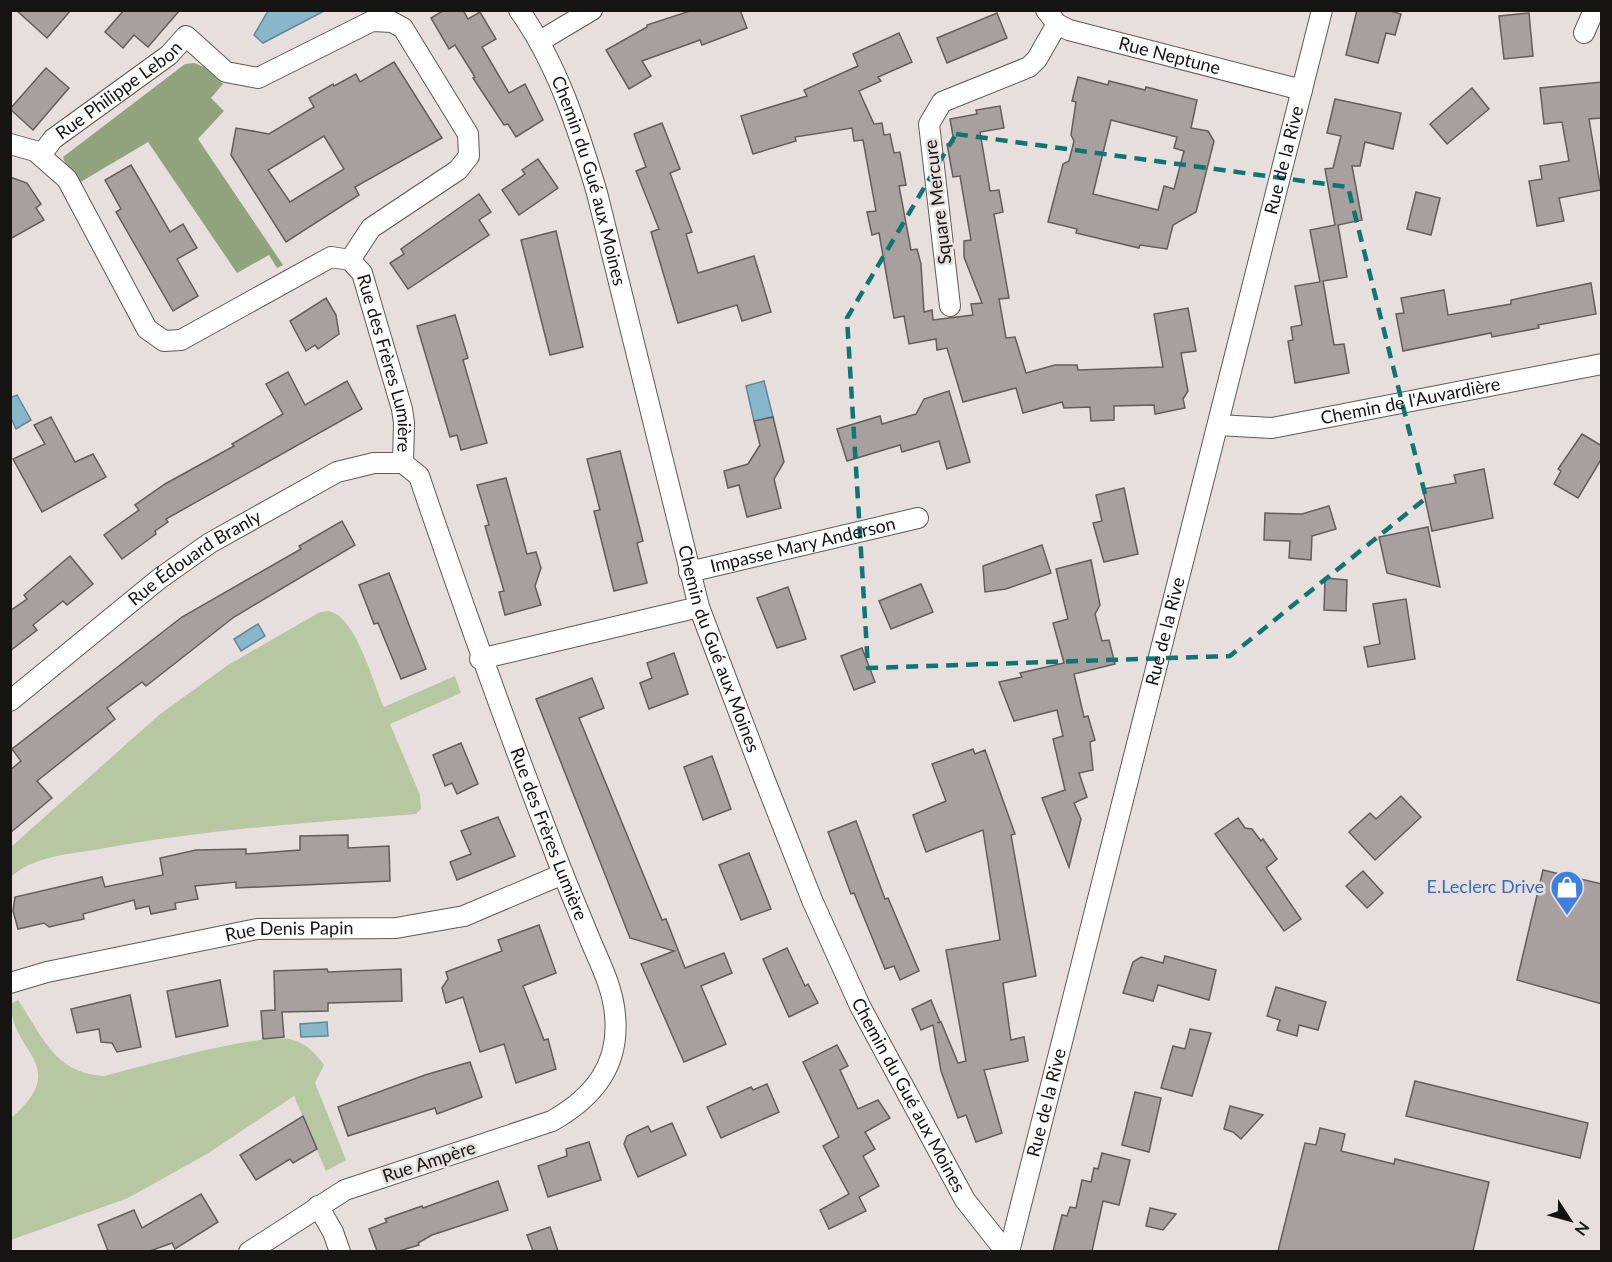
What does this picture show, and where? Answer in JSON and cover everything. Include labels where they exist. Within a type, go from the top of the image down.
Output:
[{"type":"street","name":"Chemin du Gué aux Moines","points":[[519,10],[540,41],[566,98],[597,193],[699,607],[812,900],[860,1006],[965,1200],[1008,1251]]},
{"type":"street","points":[[540,41],[592,10]]},
{"type":"street","name":"Rue de la Rive","points":[[1008,1251],[1322,10]]},
{"type":"street","points":[[1584,33],[1594,10]]},
{"type":"street","name":"Rue Neptune","points":[[1052,17],[1069,30],[1302,90]]},
{"type":"street","name":"Square Mercure","points":[[950,306],[929,124],[942,102],[1029,67],[1037,59],[1052,17]]},
{"type":"street","name":"Rue Philippe Lebon","points":[[41,155],[53,139],[169,54],[186,36],[226,72],[258,78],[372,21],[392,22],[404,28],[468,134],[469,156],[458,170],[371,228],[350,260]]},
{"type":"street","name":"Rue des Frères Lumière","points":[[10,144],[35,151],[67,179],[147,329],[164,341],[181,340],[331,256],[350,260],[362,273],[402,409],[403,463],[419,476],[480,659],[563,874],[610,988],[615,1016],[615,1041],[612,1057],[604,1074]]},
{"type":"street","name":"Chemin de l'Auvardière","points":[[1218,425],[1272,428],[1602,364]]},
{"type":"street","name":"Rue Édouard Branly","points":[[10,701],[159,579],[210,543],[337,472],[374,463],[403,463]]},
{"type":"street","name":"Impasse Mary Anderson","points":[[689,572],[918,518]]},
{"type":"street","points":[[480,659],[699,607]]},
{"type":"street","name":"Rue Denis Papin","points":[[10,983],[48,972],[258,929],[396,928],[464,916],[563,874]]},
{"type":"street","name":"Rue Ampère","points":[[249,1251],[345,1190],[552,1121],[577,1107],[590,1095],[604,1074]]},
{"type":"street","points":[[318,1206],[333,1232],[340,1251]]},
{"type":"highlighted area","points":[[956,134],[1348,187],[1426,498],[1230,656],[868,668],[847,318]]},
{"type":"green space","points":[[194,63],[204,67],[223,84],[211,98],[224,111],[198,139],[283,265],[277,268],[269,255],[237,273],[148,142],[79,183],[66,166],[63,157],[185,64]]},
{"type":"green space","points":[[329,611],[339,616],[348,625],[356,638],[384,707],[455,676],[461,693],[390,724],[420,795],[421,809],[416,814],[258,827],[139,842],[41,860],[30,864],[11,877],[11,847],[159,715],[228,665],[320,612]]},
{"type":"green space","points":[[18,1000],[43,1040],[61,1060],[73,1068],[104,1076],[229,1045],[277,1039],[293,1040],[303,1044],[324,1065],[315,1083],[346,1160],[326,1171],[294,1096],[207,1154],[128,1198],[11,1240],[10,1119],[28,1101],[37,1085],[38,1072],[14,1021],[11,1004]]},
{"type":"water","points":[[268,11],[324,11],[263,43],[254,35]]},
{"type":"water","points":[[764,381],[773,417],[754,421],[746,386]]},
{"type":"water","points":[[17,395],[31,420],[16,429],[11,418],[10,398]]},
{"type":"water","points":[[258,624],[265,636],[241,651],[234,639]]},
{"type":"water","points":[[327,1022],[328,1036],[301,1037],[300,1024]]},
{"type":"building","points":[[16,10],[71,10],[47,38]]},
{"type":"building","points":[[124,10],[180,10],[148,47],[134,35],[123,48],[105,32]]},
{"type":"building","points":[[444,10],[463,10],[468,19],[480,12],[496,39],[482,47],[509,93],[525,84],[543,120],[516,137],[508,124],[504,125],[473,78],[475,77],[455,45],[449,49],[431,18]]},
{"type":"building","points":[[693,10],[740,10],[747,28],[702,45],[700,40],[642,61],[651,76],[629,89],[606,50],[647,25]]},
{"type":"building","points":[[1357,10],[1387,10],[1401,14],[1395,35],[1386,33],[1378,63],[1346,55]]},
{"type":"building","points":[[997,13],[1007,38],[947,63],[937,38]]},
{"type":"building","points":[[1529,13],[1533,56],[1504,59],[1499,16]]},
{"type":"building","points":[[899,33],[912,62],[878,77],[881,81],[859,91],[874,124],[882,123],[884,135],[890,134],[894,153],[900,152],[906,185],[899,186],[911,250],[917,249],[921,264],[924,312],[932,310],[933,320],[973,315],[971,304],[982,303],[964,257],[964,241],[971,240],[960,176],[953,177],[947,144],[954,142],[950,119],[977,114],[976,110],[1000,106],[1004,128],[980,132],[990,191],[999,190],[1003,212],[994,214],[1009,298],[999,299],[1006,338],[1015,337],[1026,373],[1055,365],[1077,365],[1078,370],[1163,367],[1154,314],[1188,308],[1196,351],[1181,353],[1188,391],[1183,399],[1185,408],[1155,414],[1154,405],[1114,406],[1114,420],[1091,421],[1090,407],[1064,408],[1062,402],[1023,413],[1016,388],[963,402],[947,348],[937,350],[936,339],[909,344],[904,316],[894,318],[879,233],[872,235],[867,212],[876,211],[863,140],[854,141],[852,128],[795,137],[796,141],[753,154],[741,116],[807,96],[804,90],[858,66],[853,54]]},
{"type":"building","points":[[394,62],[442,138],[355,187],[359,195],[286,242],[231,155],[236,128],[269,134],[314,107],[309,98],[333,84],[334,86],[356,74],[360,82]],"holes":[[[324,136],[344,169],[290,202],[268,170]]]},
{"type":"building","points":[[46,68],[69,88],[33,130],[10,109]]},
{"type":"building","points":[[1078,77],[1108,85],[1109,81],[1145,90],[1146,87],[1197,100],[1191,128],[1208,131],[1214,141],[1196,212],[1173,225],[1167,249],[1140,245],[1139,248],[1076,233],[1077,229],[1048,222],[1063,164],[1069,161],[1074,141],[1071,135],[1076,102],[1072,101]],"holes":[[[1111,120],[1177,137],[1174,148],[1184,151],[1174,189],[1164,186],[1158,210],[1093,194]]]},
{"type":"building","points":[[1602,82],[1602,118],[1589,119],[1601,190],[1559,198],[1564,221],[1537,226],[1529,181],[1542,179],[1540,166],[1569,161],[1562,122],[1544,124],[1540,88]]},
{"type":"building","points":[[1472,88],[1489,109],[1447,144],[1430,124]]},
{"type":"building","points":[[1335,99],[1401,113],[1393,149],[1365,142],[1360,166],[1352,166],[1362,220],[1338,225],[1347,277],[1323,281],[1334,345],[1344,344],[1349,373],[1295,383],[1288,341],[1293,340],[1291,327],[1302,325],[1295,286],[1320,282],[1310,230],[1335,225],[1325,169],[1333,168],[1341,136],[1327,133]]},
{"type":"building","points":[[662,123],[680,169],[670,173],[692,232],[686,234],[698,273],[754,256],[771,312],[742,321],[737,305],[678,323],[651,232],[659,229],[636,171],[646,167],[634,134]]},
{"type":"building","points":[[538,159],[558,188],[519,215],[502,190],[525,174],[522,170]]},
{"type":"building","points":[[131,165],[170,232],[183,224],[197,248],[177,259],[198,296],[173,311],[116,212],[121,209],[105,180]]},
{"type":"building","points":[[10,177],[27,183],[41,204],[36,208],[44,220],[10,239]]},
{"type":"building","points":[[1416,192],[1440,198],[1431,235],[1407,229]]},
{"type":"building","points":[[479,194],[491,212],[479,220],[489,235],[408,289],[390,263],[404,254],[401,249]]},
{"type":"building","points":[[556,231],[583,347],[550,355],[521,240]]},
{"type":"building","points":[[1591,283],[1596,314],[1538,325],[1539,328],[1492,337],[1491,333],[1403,351],[1396,314],[1404,313],[1401,298],[1444,290],[1448,315],[1511,304],[1511,300]]},
{"type":"building","points":[[326,298],[336,315],[339,334],[318,349],[315,345],[306,351],[290,321]]},
{"type":"building","points":[[455,315],[468,358],[463,360],[487,443],[461,450],[457,435],[450,437],[417,326]]},
{"type":"building","points":[[288,372],[305,405],[347,381],[362,409],[166,519],[168,522],[155,531],[156,534],[122,559],[104,535],[139,510],[135,505],[165,484],[234,446],[232,444],[283,414],[266,384]]},
{"type":"building","points":[[949,391],[970,462],[947,469],[939,441],[902,452],[900,445],[847,461],[837,429],[880,416],[882,424],[916,414],[924,399]]},
{"type":"building","points":[[51,417],[75,462],[93,454],[106,477],[42,512],[13,459],[45,444],[34,425]]},
{"type":"building","points":[[773,417],[784,462],[774,479],[781,508],[747,517],[739,485],[728,488],[724,471],[748,464],[760,445],[754,421]]},
{"type":"building","points":[[1582,434],[1602,446],[1602,458],[1578,498],[1554,484],[1561,471],[1558,469]]},
{"type":"building","points":[[620,451],[643,541],[637,543],[647,583],[614,591],[594,511],[600,510],[587,459]]},
{"type":"building","points":[[1484,469],[1493,518],[1432,531],[1423,489],[1456,483],[1454,475]]},
{"type":"building","points":[[506,478],[527,554],[536,552],[541,568],[535,586],[541,605],[505,615],[499,592],[504,591],[485,526],[489,525],[477,485]]},
{"type":"building","points":[[1124,488],[1138,554],[1104,562],[1093,523],[1102,521],[1096,495]]},
{"type":"building","points":[[1329,506],[1336,529],[1312,536],[1311,560],[1289,558],[1290,541],[1264,540],[1265,513],[1302,514]]},
{"type":"building","points":[[342,521],[355,545],[234,617],[146,686],[142,682],[107,708],[115,719],[37,781],[52,798],[10,833],[10,770],[21,761],[12,749],[182,617],[301,549],[299,546]]},
{"type":"building","points":[[1428,527],[1440,587],[1387,573],[1379,537]]},
{"type":"building","points":[[1042,545],[1051,573],[1006,589],[985,592],[983,566]]},
{"type":"building","points":[[70,556],[93,584],[67,605],[63,601],[33,625],[37,630],[10,651],[10,611],[27,599],[24,595]]},
{"type":"building","points":[[1091,560],[1100,605],[1095,614],[1102,641],[1109,640],[1115,664],[1074,674],[1084,717],[1088,716],[1095,740],[1090,742],[1093,770],[1079,773],[1087,797],[1074,803],[1081,819],[1069,867],[1042,798],[1065,790],[1053,739],[1063,736],[1057,710],[1014,721],[999,682],[1022,677],[1020,673],[1064,663],[1053,623],[1068,619],[1056,569]]},
{"type":"building","points":[[389,573],[426,669],[401,679],[378,623],[374,624],[359,585]]},
{"type":"building","points":[[1325,578],[1347,580],[1346,611],[1324,610]]},
{"type":"building","points":[[921,584],[933,612],[891,629],[879,601]]},
{"type":"building","points":[[788,587],[806,639],[777,648],[757,598]]},
{"type":"building","points":[[1406,599],[1415,659],[1368,667],[1364,647],[1380,644],[1373,604]]},
{"type":"building","points":[[862,648],[875,682],[854,690],[841,656]]},
{"type":"building","points":[[674,653],[688,694],[649,709],[640,683],[652,678],[647,663]]},
{"type":"building","points":[[592,678],[604,708],[579,718],[662,920],[666,919],[685,968],[724,953],[732,973],[701,986],[726,1044],[684,1062],[641,964],[674,951],[630,938],[536,699]]},
{"type":"building","points":[[461,743],[478,784],[457,794],[452,783],[445,786],[433,755]]},
{"type":"building","points":[[973,749],[975,754],[985,750],[1015,834],[1011,835],[1036,976],[1003,983],[1011,1040],[1024,1037],[1028,1061],[984,1070],[1002,1133],[976,1142],[966,1115],[958,1118],[941,1071],[933,1025],[921,1030],[912,1009],[931,1000],[940,1022],[937,1023],[941,1022],[958,1063],[966,1061],[946,950],[1000,940],[983,830],[926,852],[913,815],[946,801],[932,764]]},
{"type":"building","points":[[712,756],[731,809],[703,820],[684,767]]},
{"type":"building","points":[[1401,796],[1421,817],[1375,860],[1349,832],[1370,813],[1376,819]]},
{"type":"building","points":[[498,817],[515,856],[457,880],[450,862],[471,854],[461,831]]},
{"type":"building","points":[[1238,818],[1245,828],[1252,829],[1261,841],[1263,839],[1277,859],[1266,868],[1301,919],[1284,931],[1215,834]]},
{"type":"building","points":[[856,821],[885,899],[888,898],[919,971],[900,980],[894,966],[885,969],[854,893],[851,894],[828,832]]},
{"type":"building","points":[[348,835],[348,848],[389,846],[390,881],[236,888],[236,882],[195,886],[198,899],[175,903],[176,909],[151,914],[149,906],[136,909],[134,900],[83,914],[84,919],[49,927],[44,923],[18,929],[13,911],[15,897],[102,877],[105,887],[163,875],[160,858],[196,850],[246,849],[246,854],[300,850],[300,836]]},
{"type":"building","points":[[749,853],[771,909],[741,920],[719,865]]},
{"type":"building","name":"E.Leclerc Drive","points":[[1543,870],[1602,884],[1602,1004],[1517,980]]},
{"type":"building","points":[[1363,871],[1383,893],[1367,908],[1346,886]]},
{"type":"building","points":[[539,925],[556,973],[523,986],[544,1040],[548,1039],[556,1069],[516,1083],[504,1044],[480,1052],[463,997],[446,1003],[442,988],[448,979],[446,972],[502,951],[498,940]]},
{"type":"building","points":[[787,948],[805,986],[808,984],[818,1003],[789,1017],[763,959]]},
{"type":"building","points":[[1165,956],[1216,970],[1209,1000],[1158,985],[1153,1001],[1123,993],[1133,962],[1141,957],[1163,963]]},
{"type":"building","points":[[327,969],[328,972],[401,969],[402,1001],[328,1003],[328,1011],[282,1012],[284,1037],[263,1039],[261,1011],[275,1010],[274,971]]},
{"type":"building","points":[[220,980],[228,1026],[176,1037],[167,991]]},
{"type":"building","points":[[1276,987],[1326,1002],[1318,1030],[1299,1025],[1297,1036],[1277,1030],[1280,1020],[1267,1016]]},
{"type":"building","points":[[130,995],[141,1047],[117,1052],[112,1043],[101,1042],[99,1029],[77,1033],[71,1009]]},
{"type":"building","points":[[1190,1029],[1211,1033],[1192,1096],[1161,1088],[1173,1046],[1185,1049]]},
{"type":"building","points":[[837,1045],[848,1066],[840,1070],[858,1109],[878,1100],[890,1118],[865,1132],[875,1149],[863,1156],[879,1186],[859,1197],[866,1211],[829,1229],[820,1210],[849,1194],[823,1146],[839,1137],[803,1062]]},
{"type":"building","points":[[470,1062],[482,1097],[437,1114],[435,1108],[348,1136],[338,1107],[425,1075]]},
{"type":"building","points":[[1415,1081],[1588,1123],[1580,1158],[1406,1116]]},
{"type":"building","points":[[767,1084],[779,1112],[721,1138],[707,1107],[751,1087],[753,1090]]},
{"type":"building","points":[[1135,1092],[1161,1098],[1149,1152],[1122,1145]]},
{"type":"building","points":[[1230,1106],[1263,1115],[1241,1139],[1233,1132],[1224,1129]]},
{"type":"building","points":[[303,1116],[317,1149],[293,1163],[290,1159],[256,1180],[240,1155]]},
{"type":"building","points":[[672,1123],[686,1155],[638,1177],[624,1144],[627,1136],[648,1126],[651,1132]]},
{"type":"building","points":[[1320,1128],[1345,1134],[1341,1151],[1394,1164],[1395,1159],[1489,1182],[1473,1251],[1278,1251],[1305,1143],[1316,1145]]},
{"type":"building","points":[[589,1142],[601,1180],[548,1197],[538,1166],[567,1156],[566,1149]]},
{"type":"building","points":[[1102,1153],[1130,1160],[1119,1205],[1103,1201],[1092,1251],[1053,1251],[1062,1215],[1067,1216],[1070,1207],[1076,1208],[1082,1180],[1091,1182],[1094,1168],[1098,1169]]},
{"type":"building","points":[[498,1181],[508,1210],[432,1235],[418,1243],[419,1245],[399,1251],[377,1251],[369,1229],[387,1222],[385,1219]]},
{"type":"building","points":[[201,1194],[218,1222],[175,1249],[172,1243],[150,1251],[108,1251],[98,1225],[134,1210],[142,1228]]},
{"type":"building","points":[[1150,1208],[1176,1214],[1163,1230],[1146,1226]]},
{"type":"building","points":[[550,1227],[558,1251],[533,1251],[527,1235]]},
{"type":"place","name":"E.Leclerc Drive","points":[[1567,916]]}]
